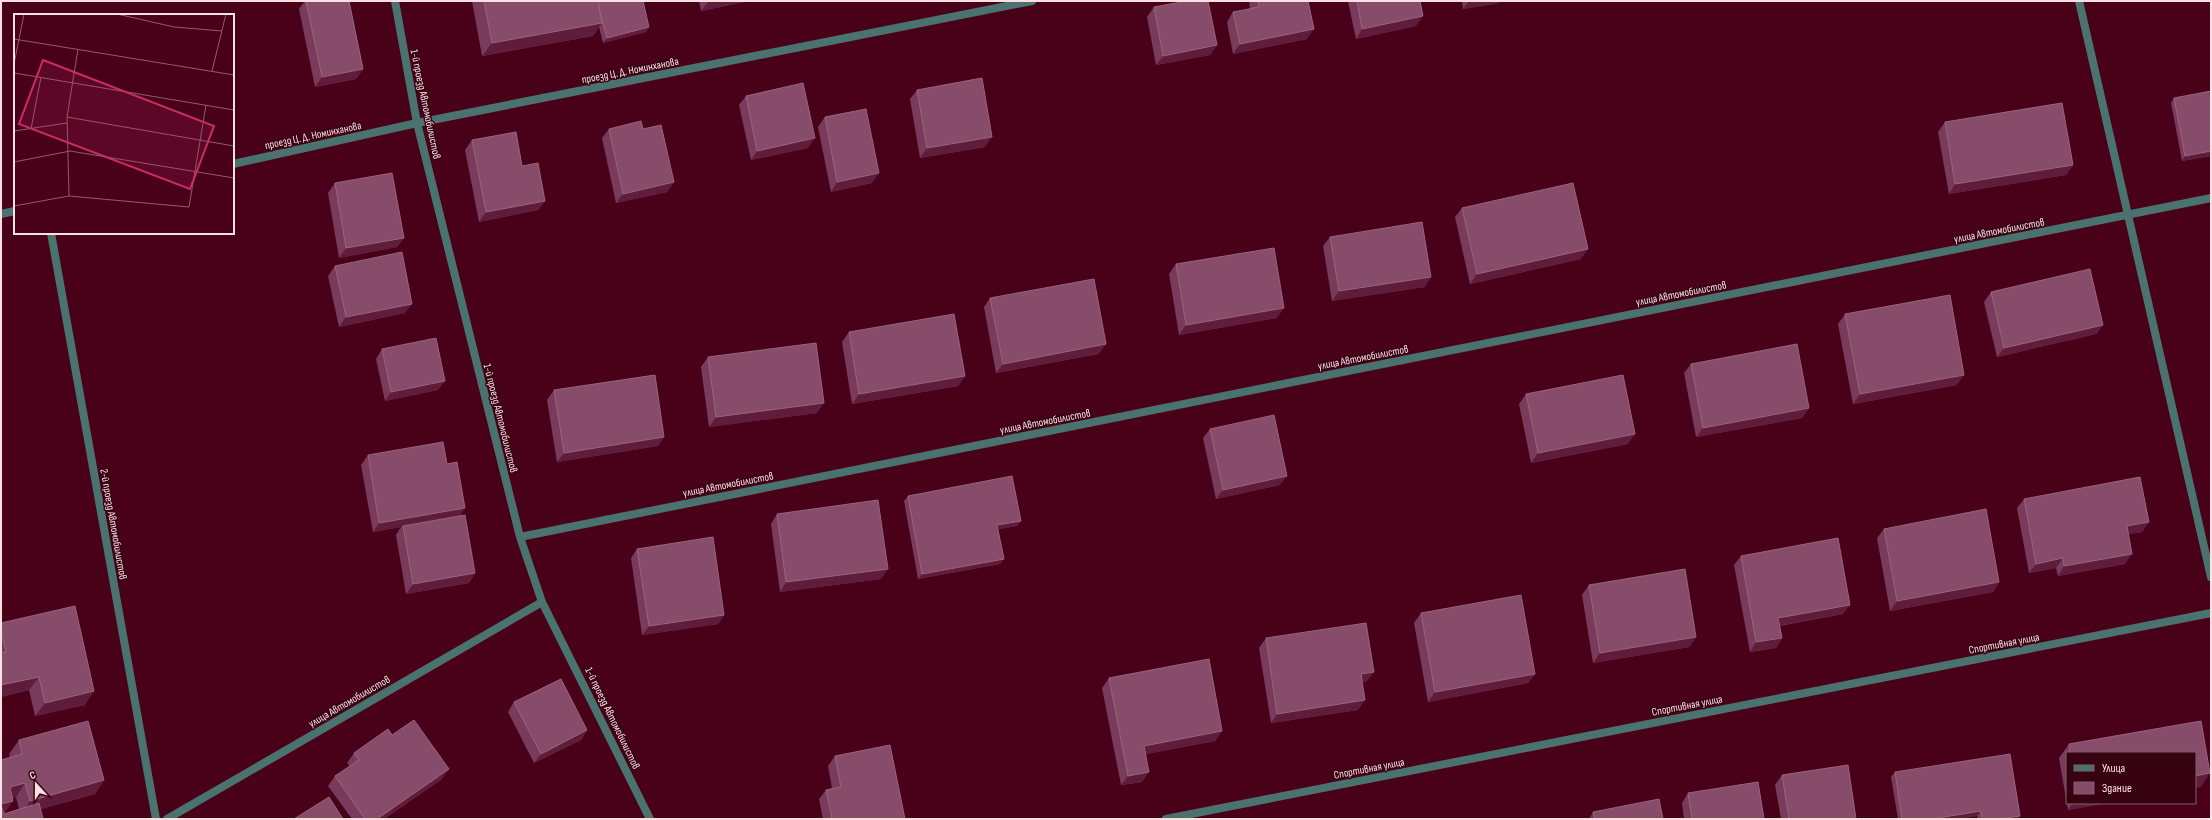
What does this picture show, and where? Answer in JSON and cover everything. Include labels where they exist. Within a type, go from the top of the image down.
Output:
[{"type":"street","name":"1-й проезд Автомобилистов","points":[[394,1],[417,123],[520,537],[542,602],[650,819]]},
{"type":"street","name":"проезд Ц. Д. Номинханова","points":[[234,164],[417,123],[1032,1]]},
{"type":"street","points":[[2079,1],[2211,577]]},
{"type":"street","name":"улица Автомобилистов","points":[[520,537],[2211,198]]},
{"type":"street","points":[[1,214],[14,211]]},
{"type":"street","name":"2-й проезд Автомобилистов","points":[[51,234],[156,819]]},
{"type":"street","name":"улица Автомобилистов","points":[[167,819],[542,602]]},
{"type":"street","name":"Спортивная улица","points":[[1166,819],[2211,613]]},
{"type":"building","points":[[306,1],[349,1],[363,69],[322,77]]},
{"type":"building","points":[[484,1],[598,1],[602,23],[492,43]]},
{"type":"building","points":[[598,1],[643,1],[649,27],[607,38]]},
{"type":"building","points":[[1187,1],[1208,1],[1217,45],[1163,56],[1154,7]]},
{"type":"building","points":[[1258,1],[1308,1],[1314,29],[1240,44],[1233,12],[1259,7]]},
{"type":"building","points":[[1357,1],[1420,1],[1423,16],[1362,29]]},
{"type":"building","points":[[982,78],[992,137],[927,148],[917,90]]},
{"type":"building","points":[[803,83],[815,138],[757,151],[746,96]]},
{"type":"building","points":[[2211,91],[2211,151],[2185,156],[2174,98]]},
{"type":"building","points":[[2062,103],[2073,165],[1955,184],[1945,122]]},
{"type":"building","points":[[866,109],[879,173],[837,182],[825,117]]},
{"type":"building","points":[[641,121],[643,129],[661,125],[674,182],[623,194],[609,129]]},
{"type":"building","points":[[516,132],[522,166],[538,163],[545,201],[486,212],[472,140]]},
{"type":"building","points":[[392,173],[404,238],[346,248],[335,183]]},
{"type":"building","points":[[1573,183],[1588,249],[1477,274],[1462,208]]},
{"type":"building","points":[[1422,222],[1431,277],[1339,291],[1330,237]]},
{"type":"building","points":[[1274,248],[1284,308],[1186,325],[1176,264]]},
{"type":"building","points":[[402,252],[412,304],[346,317],[335,266]]},
{"type":"building","points":[[2090,269],[2103,325],[2004,348],[1991,292]]},
{"type":"building","points":[[1094,279],[1106,344],[1003,364],[990,298]]},
{"type":"building","points":[[1950,295],[1964,375],[1860,394],[1845,314]]},
{"type":"building","points":[[954,314],[965,376],[859,394],[849,332]]},
{"type":"building","points":[[436,338],[445,381],[391,392],[382,349]]},
{"type":"building","points":[[816,343],[824,403],[716,417],[708,357]]},
{"type":"building","points":[[1797,344],[1809,408],[1703,428],[1691,364]]},
{"type":"building","points":[[655,375],[664,437],[564,453],[554,390]]},
{"type":"building","points":[[1623,375],[1635,434],[1538,453],[1526,394]]},
{"type":"building","points":[[1274,415],[1287,476],[1223,490],[1210,429]]},
{"type":"building","points":[[443,442],[447,464],[457,462],[465,508],[379,523],[368,455]]},
{"type":"building","points":[[1012,476],[1021,521],[997,525],[1004,559],[922,574],[908,496]]},
{"type":"building","points":[[2140,477],[2149,522],[2127,526],[2132,554],[2064,566],[2063,558],[2036,564],[2024,499]]},
{"type":"building","points":[[878,500],[888,569],[786,582],[777,514]]},
{"type":"building","points":[[1986,509],[1999,582],[1897,601],[1884,529]]},
{"type":"building","points":[[465,515],[475,573],[413,584],[403,526]]},
{"type":"building","points":[[713,537],[724,615],[649,626],[637,549]]},
{"type":"building","points":[[1838,538],[1850,605],[1778,618],[1782,638],[1756,642],[1741,556]]},
{"type":"building","points":[[1685,569],[1696,637],[1600,653],[1589,585]]},
{"type":"building","points":[[1521,595],[1535,674],[1435,692],[1421,613]]},
{"type":"building","points":[[75,606],[94,691],[45,703],[39,677],[1,685],[1,653],[6,652],[1,623]]},
{"type":"building","points":[[1366,623],[1374,672],[1361,674],[1365,700],[1277,714],[1266,638]]},
{"type":"building","points":[[1209,659],[1222,731],[1144,746],[1149,772],[1128,776],[1109,678]]},
{"type":"building","points":[[561,679],[587,730],[541,754],[514,702]]},
{"type":"building","points":[[414,720],[449,769],[377,819],[365,819],[335,776],[359,760],[354,753],[388,729],[392,735]]},
{"type":"building","points":[[88,721],[104,780],[30,801],[25,783],[10,787],[13,801],[1,804],[1,760],[22,754],[19,740]]},
{"type":"building","points":[[2201,721],[2210,773],[2196,776],[2196,752],[2070,752],[2069,744]]},
{"type":"building","points":[[890,745],[905,819],[832,819],[826,790],[841,787],[835,756]]},
{"type":"building","points":[[2010,754],[2020,816],[1998,819],[1982,819],[1981,811],[1938,819],[1902,819],[1895,772]]},
{"type":"building","points":[[1848,765],[1856,819],[1789,819],[1782,775]]},
{"type":"building","points":[[1758,782],[1764,819],[1692,819],[1688,793]]},
{"type":"building","points":[[329,797],[343,819],[294,819]]},
{"type":"building","points":[[1659,799],[1663,819],[1595,819],[1593,812]]},
{"type":"building","points":[[39,803],[43,819],[1,819],[1,805],[4,814]]}]
